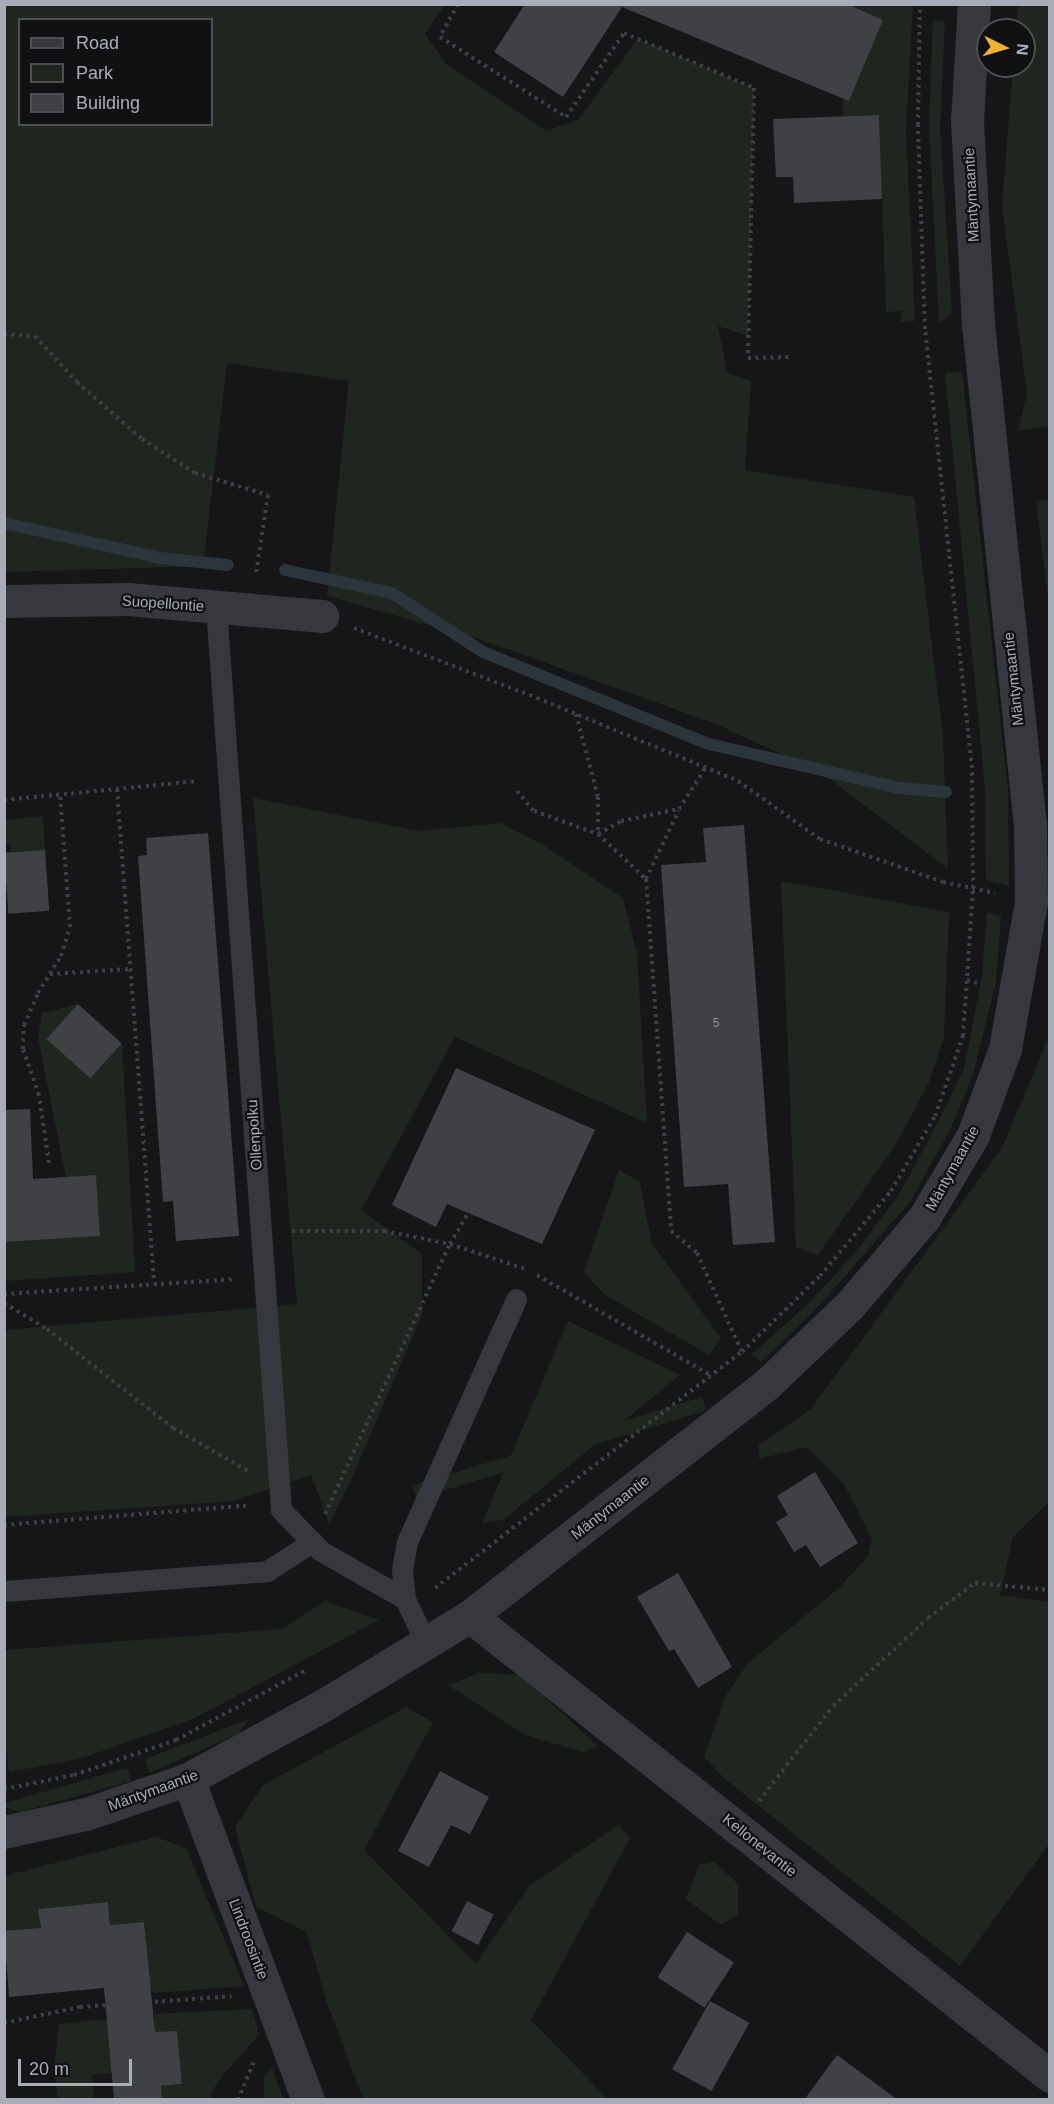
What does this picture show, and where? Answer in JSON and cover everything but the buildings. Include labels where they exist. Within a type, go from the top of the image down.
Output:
[{"type":"street","name":"Mäntymaantie","points":[[4,1832],[86,1814],[188,1779],[470,1616],[767,1384],[849,1306],[924,1218],[973,1135],[1005,1049],[1040,905],[978,324],[967,121],[974,4]]},
{"type":"street","name":"Suopellontie","points":[[4,602],[128,599],[322,616]]},
{"type":"street","name":"Kellonevantie","points":[[470,1616],[1050,2076]]},
{"type":"street","name":"Lindroosintie","points":[[188,1779],[308,2100]]},
{"type":"lane","name":"Ollenpolku","points":[[216,607],[280,1503]]},
{"type":"lane","points":[[426,1643],[407,1603],[402,1570],[407,1542],[516,1299]]},
{"type":"lane","points":[[280,1503],[281,1510],[312,1542],[407,1603]]},
{"type":"lane","points":[[4,1591],[267,1571],[312,1542]]},
{"type":"path","points":[[458,4],[440,37],[566,117],[624,33],[754,88],[748,358],[790,357]]},
{"type":"path","points":[[407,1603],[742,1352],[820,1276],[891,1191],[935,1116],[963,1036],[973,888],[972,768],[925,329],[918,125],[920,4]]},
{"type":"path","points":[[4,334],[35,336],[76,382],[142,440],[195,473],[268,495],[252,610]]},
{"type":"path","points":[[322,616],[575,714],[738,781],[820,839],[973,888],[1040,905]]},
{"type":"path","points":[[575,714],[598,797],[598,834]]},
{"type":"path","points":[[706,767],[679,809],[646,879],[671,1231],[697,1253],[742,1352]]},
{"type":"path","points":[[4,800],[228,778]]},
{"type":"path","points":[[117,789],[154,1284]]},
{"type":"path","points":[[517,791],[534,811],[598,834],[646,879]]},
{"type":"path","points":[[49,1163],[39,1095],[23,1049],[24,1025],[61,956],[70,927],[60,795]]},
{"type":"path","points":[[598,834],[621,821],[679,809]]},
{"type":"path","points":[[50,974],[129,969]]},
{"type":"path","points":[[261,1231],[384,1231],[450,1244],[478,1196]]},
{"type":"path","points":[[4,1294],[264,1276]]},
{"type":"path","points":[[4,1303],[47,1329],[173,1428],[250,1472],[278,1474]]},
{"type":"path","points":[[4,1525],[280,1503]]},
{"type":"path","points":[[739,1828],[833,1706],[928,1618],[975,1583],[1050,1590]]},
{"type":"path","points":[[4,1789],[74,1775],[176,1740],[313,1667]]},
{"type":"path","points":[[4,2023],[80,2007],[269,1994]]},
{"type":"green space","points":[[4,5],[445,5],[425,34],[446,64],[546,131],[578,120],[638,39],[754,88],[748,336],[718,326],[727,373],[751,381],[745,470],[914,497],[943,737],[948,869],[822,773],[716,724],[488,642],[327,596],[349,381],[227,363],[203,566],[5,572]]},
{"type":"green space","points":[[847,5],[913,5],[906,130],[915,321],[901,322],[901,311],[886,312],[879,115],[843,116],[843,99],[849,101],[883,20]]},
{"type":"green space","points":[[1018,5],[1050,5],[1049,426],[1018,431],[1027,393],[1002,207],[1012,78],[1036,78],[1036,18],[1017,18]]},
{"type":"green space","points":[[933,20],[945,22],[940,127],[952,313],[939,324],[929,125]]},
{"type":"green space","points":[[962,372],[1008,790],[1009,886],[986,880],[985,788],[945,373]]},
{"type":"green space","points":[[1050,500],[1049,605],[1036,501]]},
{"type":"green space","points":[[253,798],[418,831],[500,823],[542,844],[623,898],[637,954],[647,1123],[455,1037],[361,1210],[422,1254],[422,1315],[352,1478],[329,1524],[311,1475],[233,1501],[5,1517],[5,1330],[297,1304]]},
{"type":"green space","points":[[43,816],[45,850],[11,852],[10,843],[5,843],[5,820]]},
{"type":"green space","points":[[781,881],[949,912],[944,1037],[929,1082],[898,1141],[818,1255],[796,1247]]},
{"type":"green space","points":[[987,912],[1001,916],[996,982],[973,1075],[951,1128],[910,1202],[817,1308],[761,1362],[752,1354],[810,1302],[854,1254],[900,1193],[940,1118],[964,1069],[982,976]]},
{"type":"green space","points":[[78,1004],[57,1028],[90,1079],[122,1044],[135,1272],[5,1281],[5,1242],[100,1236],[96,1175],[66,1177],[38,1038],[42,1013]]},
{"type":"green space","points":[[1049,1036],[1049,1502],[1013,1537],[1000,1595],[1049,1602],[1049,1844],[960,1966],[725,1779],[704,1757],[725,1697],[748,1663],[839,1588],[868,1556],[872,1539],[844,1484],[807,1447],[759,1459],[759,1445],[811,1409],[1002,1148]]},
{"type":"green space","points":[[619,1170],[640,1182],[652,1244],[721,1338],[709,1355],[605,1295],[584,1272]]},
{"type":"green space","points":[[568,1321],[680,1375],[503,1520],[482,1523]]},
{"type":"green space","points":[[702,1397],[706,1410],[416,1499],[412,1486]]},
{"type":"green space","points":[[325,1601],[379,1620],[195,1718],[83,1758],[9,1772],[4,1731],[5,1650],[282,1629]]},
{"type":"green space","points":[[479,1673],[521,1675],[598,1746],[583,1752],[525,1735],[448,1685]]},
{"type":"green space","points":[[406,1707],[433,1722],[364,1850],[476,1964],[529,1886],[618,1825],[630,1838],[531,2020],[608,2099],[363,2099],[325,1997],[307,1932],[256,1907],[235,1827],[263,1785]]},
{"type":"green space","points":[[249,1719],[238,1734],[149,1773],[145,1759]]},
{"type":"green space","points":[[127,1768],[131,1781],[20,1812],[5,1807],[5,1803]]},
{"type":"green space","points":[[156,1837],[186,1848],[244,1986],[155,1993],[150,1989],[144,1922],[110,1925],[108,1902],[39,1909],[41,1928],[5,1931],[4,1876]]},
{"type":"green space","points":[[715,1862],[738,1884],[738,1914],[721,1925],[686,1899],[699,1865]]},
{"type":"green space","points":[[252,2009],[259,2035],[222,2076],[211,2093],[211,2099],[162,2099],[161,2086],[182,2084],[177,2031],[155,2032],[154,2014]]},
{"type":"green space","points":[[137,2016],[112,2073],[92,2075],[94,2099],[58,2100],[54,2070],[59,2024]]},
{"type":"green space","points":[[272,2067],[283,2099],[264,2099],[264,2076]]},
{"type":"waterway","points":[[4,523],[160,558],[228,565]]},
{"type":"waterway","points":[[285,570],[392,593],[483,652],[709,744],[900,788],[946,792]]}]
